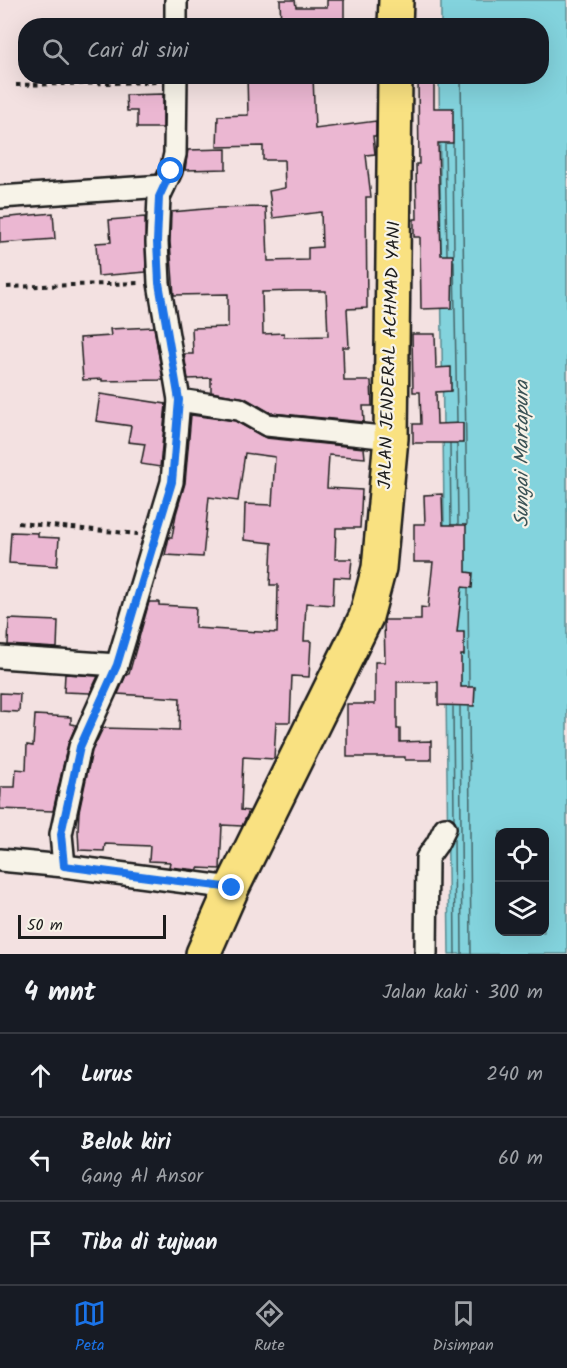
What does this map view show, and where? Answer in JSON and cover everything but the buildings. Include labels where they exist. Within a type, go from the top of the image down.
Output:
[{"type":"highway","points":[[395,18],[396,0]]},
{"type":"highway","name":"JALAN JENDERAL ACHMAD YANI","points":[[203,954],[232,888],[366,617],[379,568],[391,438],[395,84]]},
{"type":"street","points":[[176,0],[176,18]]},
{"type":"street","points":[[64,866],[61,834],[80,747],[117,665],[172,482],[179,400],[159,283],[158,219],[159,197],[171,171],[175,154],[176,84]]},
{"type":"street","points":[[0,197],[164,186]]},
{"type":"street","points":[[179,400],[239,409],[267,425],[391,438]]},
{"type":"street","points":[[0,657],[117,665]]},
{"type":"street","points":[[426,954],[427,858],[445,828]]},
{"type":"street","points":[[0,860],[232,888]]},
{"type":"path","points":[[16,85],[43,84]]},
{"type":"path","points":[[7,287],[159,283]]},
{"type":"path","points":[[18,524],[156,536]]},
{"type":"water","name":"Sungai Martapura","points":[[441,0],[567,0],[567,954],[449,954],[439,84],[549,84],[549,18],[441,18]]},
{"type":"route","points":[[171,171],[159,197],[157,242],[159,283],[179,400],[172,482],[117,665],[80,747],[61,834],[64,866],[232,888]]}]
